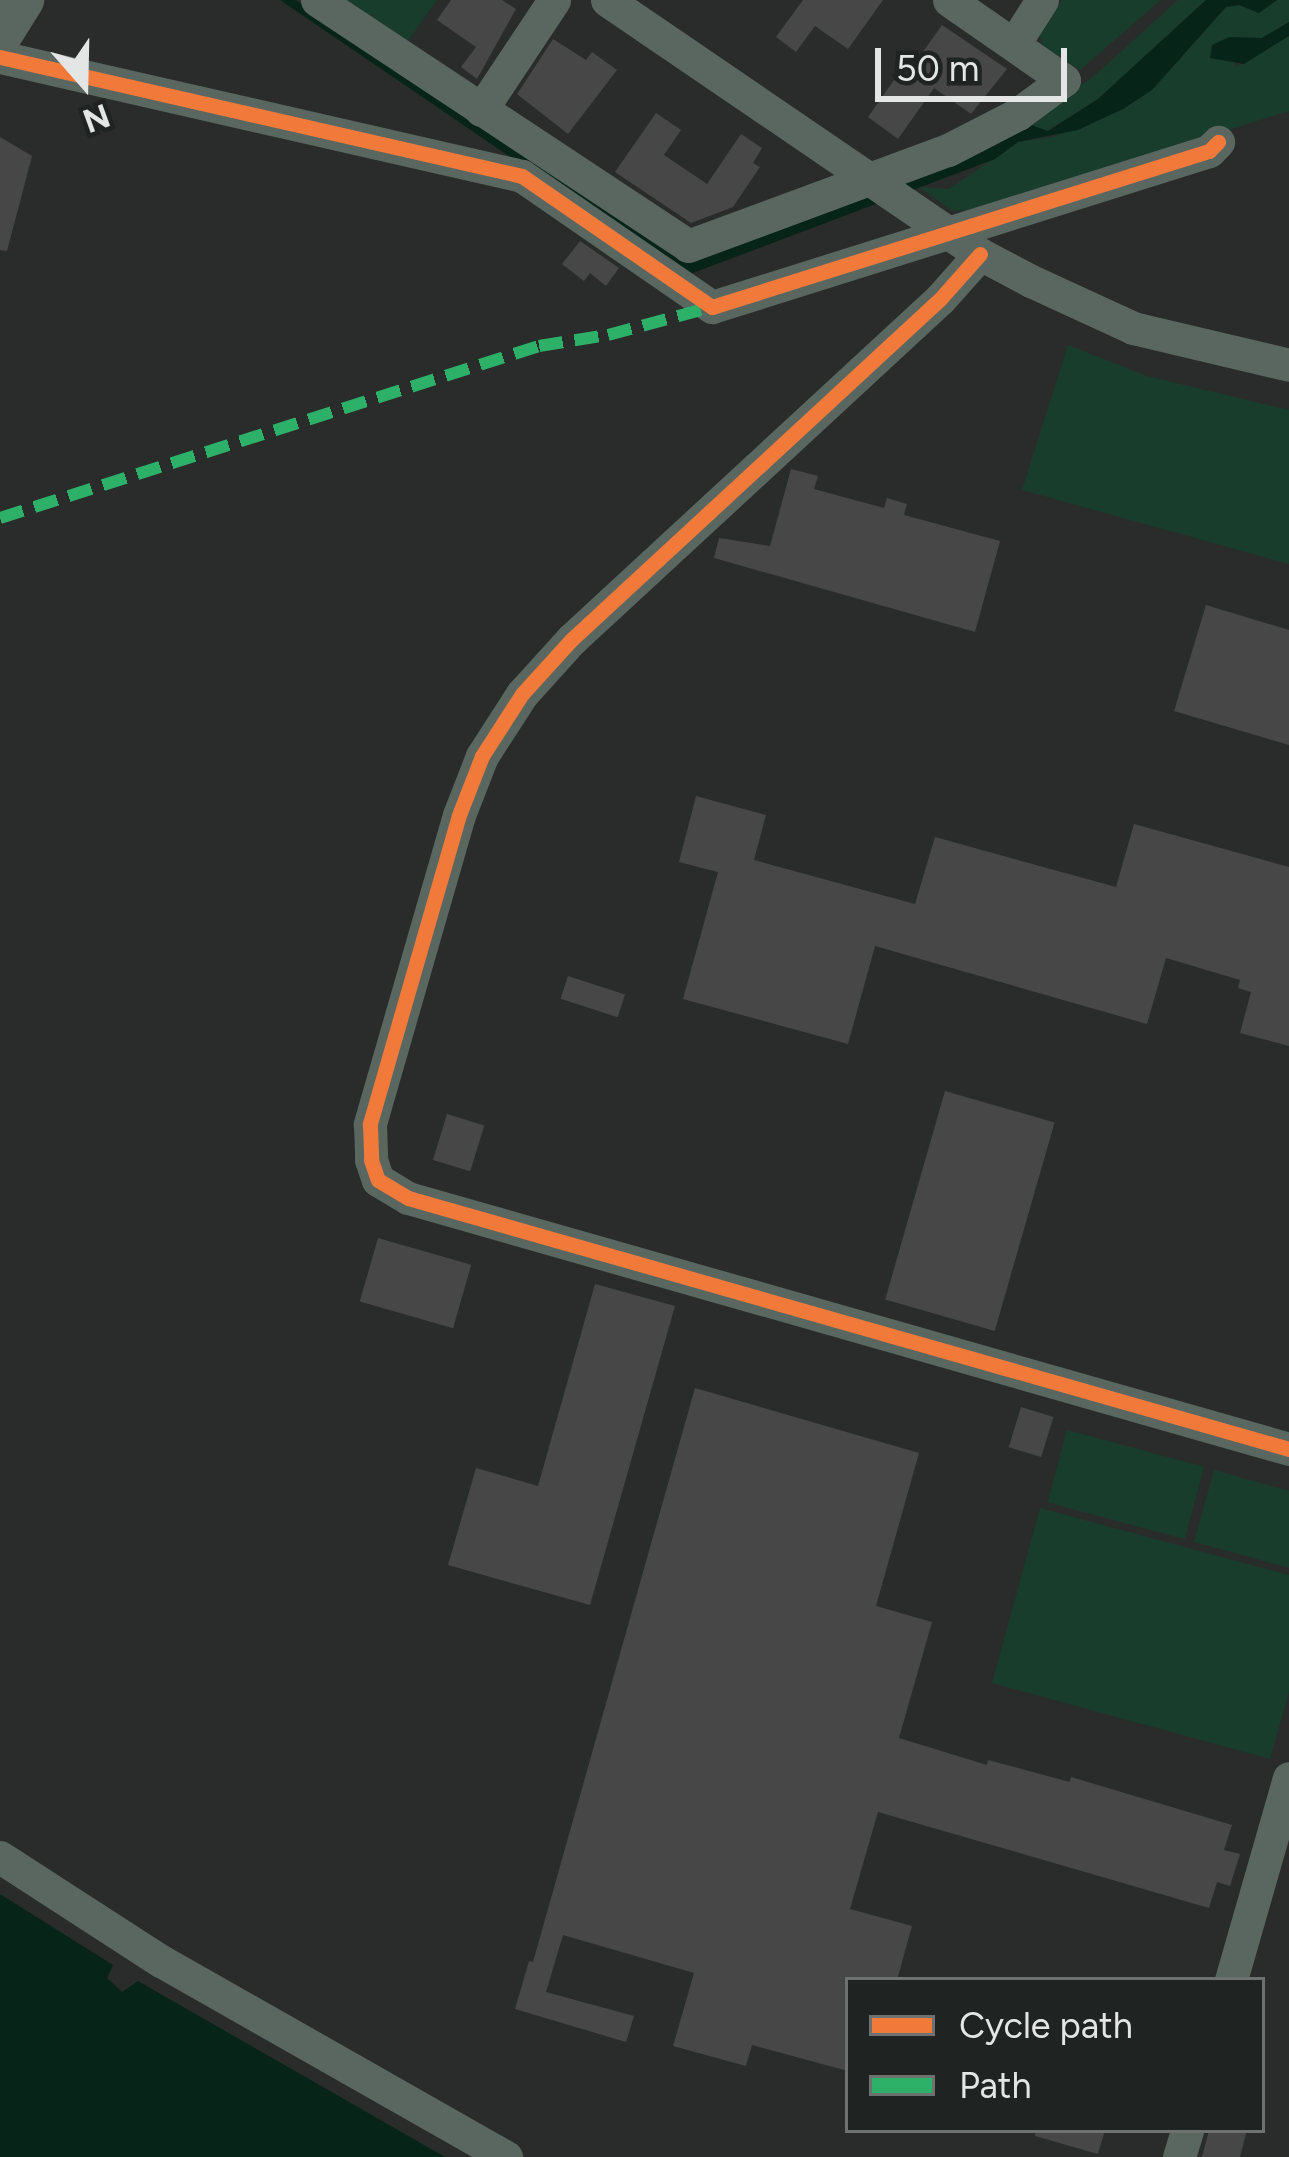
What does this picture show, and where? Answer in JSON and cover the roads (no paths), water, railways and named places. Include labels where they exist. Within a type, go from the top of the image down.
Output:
[{"type":"main road","points":[[0,37],[23,0]]},
{"type":"street","points":[[317,0],[688,246],[874,180],[981,135],[1064,80],[949,0]]},
{"type":"street","points":[[482,110],[554,0]]},
{"type":"street","points":[[607,0],[980,254],[1133,328],[1289,365]]},
{"type":"street","points":[[1014,44],[1042,0]]},
{"type":"street","points":[[0,57],[522,176],[712,307],[1209,151],[1218,142]]},
{"type":"street","points":[[980,254],[940,299],[571,640],[522,694],[482,756],[459,815],[370,1124],[371,1160],[378,1180],[408,1198],[1289,1449]]},
{"type":"street","points":[[1232,1977],[1289,1778]]},
{"type":"street","points":[[0,1857],[161,1961],[506,2157]]}]
